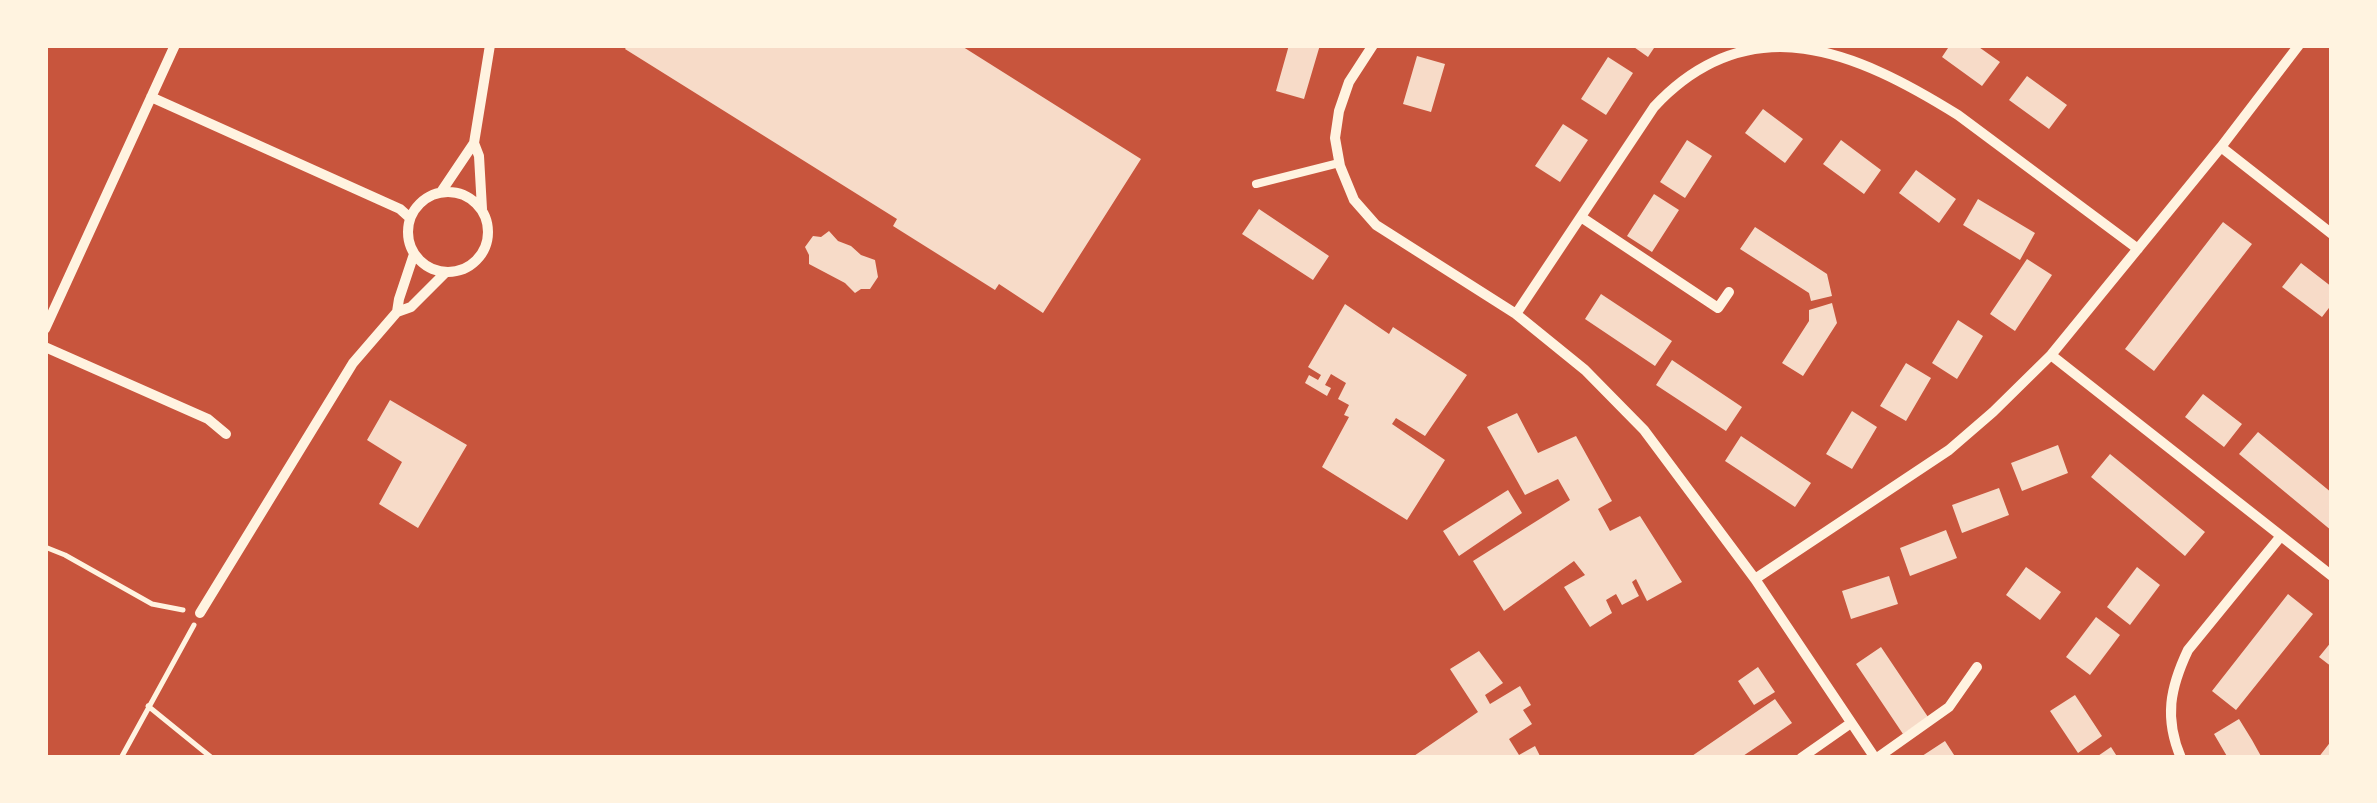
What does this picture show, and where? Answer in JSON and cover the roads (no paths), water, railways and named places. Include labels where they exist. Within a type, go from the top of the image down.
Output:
[{"type":"street","points":[[45,329],[175,45]]},
{"type":"street","points":[[441,192],[474,143],[490,45]]},
{"type":"street","points":[[1372,45],[1349,82],[1334,138],[1354,200],[1376,225],[1516,314],[1585,370],[1644,430],[1755,579],[1876,758],[1949,707],[1977,667]]},
{"type":"street","points":[[1755,579],[1948,450],[2051,355],[2221,147],[2298,45]]},
{"type":"street","points":[[1516,314],[1654,106],[1688,75],[1717,60],[1775,46],[1803,47],[1866,65],[1928,96],[2138,249]]},
{"type":"street","points":[[151,98],[400,209],[410,218]]},
{"type":"street","points":[[474,143],[489,233],[486,246],[480,257],[459,271],[434,270],[414,254],[409,242],[410,218],[425,198],[453,190],[482,209]]},
{"type":"street","points":[[2221,147],[2332,234]]},
{"type":"street","points":[[1581,217],[1718,308],[1729,292]]},
{"type":"street","points":[[397,312],[414,254]]},
{"type":"street","points":[[200,614],[352,363],[397,312],[411,307],[446,272]]},
{"type":"street","points":[[45,347],[208,419],[226,434]]},
{"type":"street","points":[[2051,355],[2332,576]]},
{"type":"street","points":[[2181,758],[2170,719],[2178,672],[2188,650],[2281,536]]},
{"type":"street","points":[[1802,758],[1851,723]]},
{"type":"lane","points":[[1256,184],[1339,163]]}]
